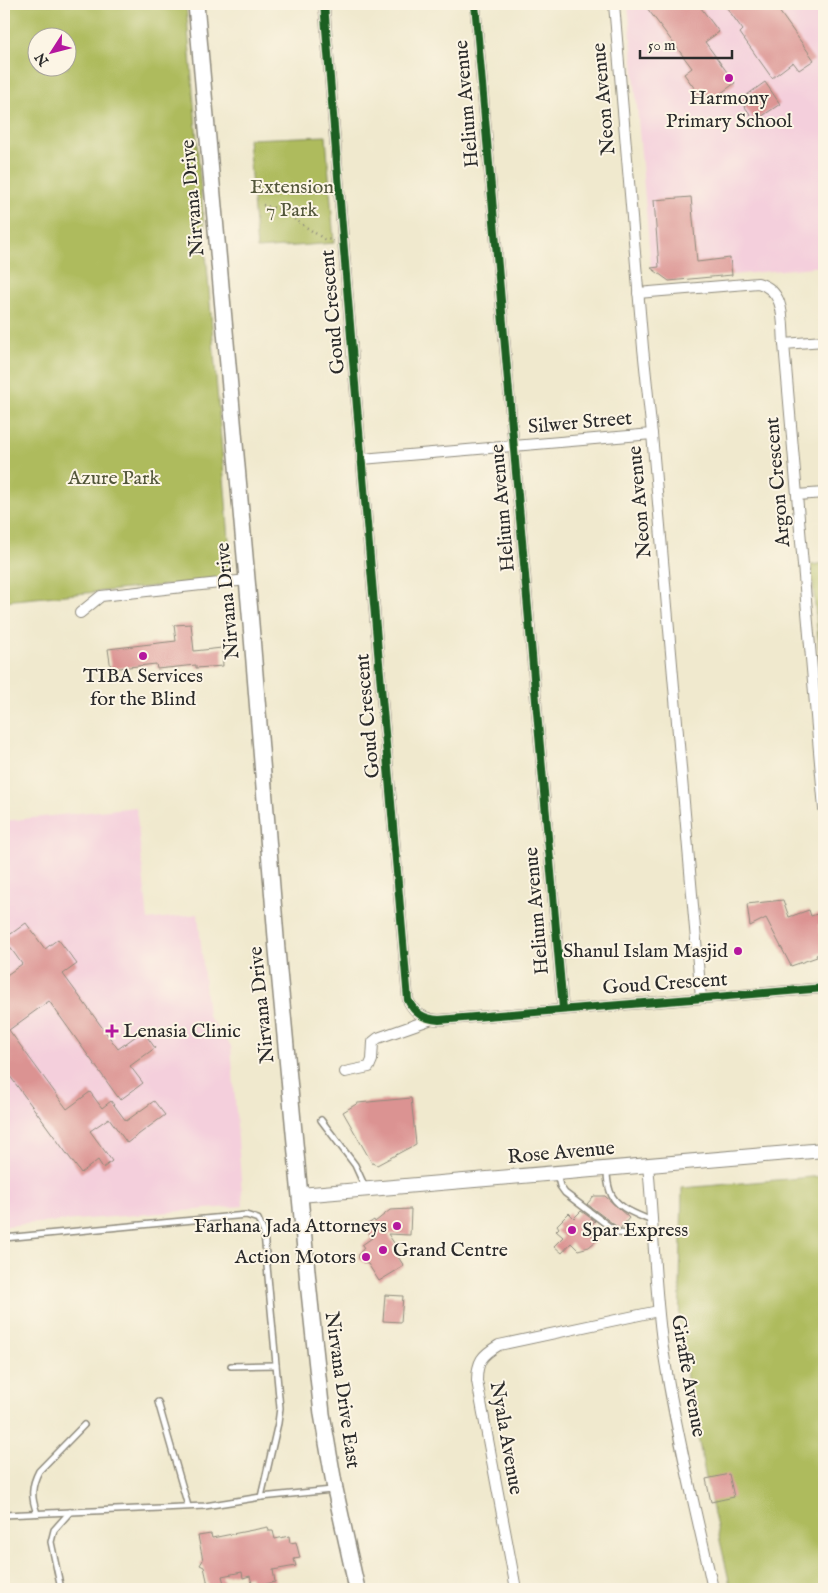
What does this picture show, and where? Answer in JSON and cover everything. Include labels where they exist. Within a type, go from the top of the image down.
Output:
[{"type":"main road","name":"Nirvana Drive","points":[[196,4],[247,580],[277,950],[300,1195]]},
{"type":"main road","name":"Nirvana Drive East","points":[[300,1195],[322,1414],[335,1489],[356,1589]]},
{"type":"street","name":"Goud Crescent","points":[[324,4],[408,1000],[420,1016],[429,1020],[439,1020],[824,988]]},
{"type":"street","name":"Helium Avenue","points":[[475,4],[563,1009]]},
{"type":"street","name":"Neon Avenue","points":[[614,4],[701,998]]},
{"type":"street","name":"Argon Crescent","points":[[638,292],[758,283],[775,293],[779,300],[824,809]]},
{"type":"street","points":[[784,344],[824,340]]},
{"type":"street","name":"Silwer Street","points":[[362,459],[652,434]]},
{"type":"street","points":[[797,495],[824,493]]},
{"type":"street","points":[[80,612],[102,596],[247,580]]},
{"type":"street","points":[[344,1072],[369,1066],[372,1060],[373,1042],[378,1038],[429,1020]]},
{"type":"street","name":"Rose Avenue","points":[[300,1195],[824,1150]]},
{"type":"street","name":"Giraffe Avenue","points":[[648,1165],[658,1311],[670,1388],[713,1589]]},
{"type":"street","name":"Nyala Avenue","points":[[516,1589],[477,1381],[477,1369],[481,1359],[488,1351],[499,1345],[658,1311]]},
{"type":"lane","points":[[322,1120],[355,1165],[366,1190]]},
{"type":"lane","points":[[606,1169],[609,1190],[613,1197],[627,1210],[653,1221]]},
{"type":"lane","points":[[556,1173],[560,1186],[565,1193],[613,1230],[626,1234],[653,1232]]},
{"type":"lane","points":[[4,1238],[236,1216],[252,1216],[258,1219],[264,1233],[280,1408],[261,1497]]},
{"type":"lane","points":[[231,1366],[276,1365]]},
{"type":"lane","points":[[158,1402],[188,1506]]},
{"type":"lane","points":[[37,1513],[33,1503],[34,1480],[39,1471],[84,1425]]},
{"type":"lane","points":[[4,1515],[205,1506],[261,1497],[335,1489]]},
{"type":"lane","points":[[61,1589],[51,1542],[54,1530],[70,1512]]},
{"type":"path","points":[[263,204],[279,209],[324,239],[343,241]]},
{"type":"shaded area","name":"Harmony Primary School","points":[[628,4],[824,4],[824,266],[669,281],[651,268]]},
{"type":"shaded area","name":"Lenasia Clinic","points":[[136,807],[148,920],[198,914],[208,1016],[231,1046],[243,1206],[4,1226],[4,821]]},
{"type":"green space","name":"Azure Park","points":[[4,4],[186,4],[231,564],[230,572],[220,580],[4,601]]},
{"type":"green space","name":"Extension 7 Park","points":[[326,136],[334,243],[257,249],[248,139]]},
{"type":"green space","points":[[824,563],[824,696],[811,565]]},
{"type":"green space","points":[[824,1176],[824,1589],[731,1589],[706,1479],[679,1336],[682,1188]]},
{"type":"building","points":[[644,4],[698,4],[719,32],[705,42],[735,83],[706,104],[684,74],[692,68]]},
{"type":"building","points":[[724,4],[774,4],[814,60],[799,70],[793,62],[772,78],[740,33],[743,30]]},
{"type":"building","points":[[765,82],[780,104],[755,121],[740,100]]},
{"type":"building","points":[[691,197],[697,262],[730,258],[732,275],[669,281],[651,268],[659,267],[654,200]]},
{"type":"building","points":[[191,624],[194,651],[222,648],[223,666],[196,668],[196,665],[157,669],[156,664],[111,669],[108,649],[176,641],[174,625]]},
{"type":"building","points":[[783,900],[789,917],[809,910],[811,916],[820,913],[824,923],[818,925],[824,945],[822,946],[823,952],[816,955],[817,957],[791,966],[766,918],[750,926],[747,904]]},
{"type":"building","points":[[26,923],[45,949],[58,939],[77,964],[63,974],[118,1049],[143,1031],[155,1048],[130,1066],[143,1083],[120,1100],[49,1001],[9,1030],[67,1109],[90,1092],[102,1108],[111,1101],[126,1121],[154,1101],[165,1115],[127,1143],[109,1118],[90,1131],[112,1161],[103,1168],[98,1160],[81,1173],[4,1068],[4,977],[22,964],[4,939]]},
{"type":"building","points":[[411,1098],[416,1144],[377,1165],[372,1163],[343,1112],[358,1103]]},
{"type":"building","points":[[594,1196],[605,1196],[629,1218],[620,1229],[587,1204]]},
{"type":"building","points":[[411,1209],[410,1235],[388,1234],[396,1246],[392,1248],[404,1266],[379,1281],[368,1264],[359,1258],[359,1254],[364,1248],[362,1245],[372,1238],[365,1226],[374,1220],[375,1222],[390,1210]]},
{"type":"building","name":"Spar Express","points":[[581,1211],[595,1221],[586,1230],[597,1240],[589,1247],[578,1250],[571,1243],[562,1253],[554,1246],[563,1237],[556,1231],[559,1228],[557,1225],[569,1213],[574,1218]]},
{"type":"building","points":[[385,1295],[403,1296],[401,1322],[383,1321]]},
{"type":"building","points":[[729,1474],[734,1497],[711,1502],[706,1479]]},
{"type":"building","points":[[268,1527],[269,1531],[273,1531],[275,1539],[289,1536],[290,1543],[296,1542],[300,1558],[294,1559],[296,1566],[273,1570],[275,1582],[253,1587],[250,1576],[243,1578],[242,1572],[222,1576],[225,1587],[209,1589],[204,1567],[200,1565],[203,1560],[198,1536],[211,1534],[212,1538]]},
{"type":"cycle path","points":[[324,4],[408,1000],[420,1015],[439,1020],[824,988]]},
{"type":"cycle path","points":[[475,4],[563,1009]]},
{"type":"place","name":"Harmony Primary School","points":[[729,78]]},
{"type":"place","name":"TIBA Services for the Blind","points":[[143,656]]},
{"type":"place","name":"Shanul Islam Masjid","points":[[738,951]]},
{"type":"place","name":"Lenasia Clinic","points":[[112,1031]]},
{"type":"place","name":"Farhana Jada Attorneys","points":[[397,1226]]},
{"type":"place","name":"Spar Express","points":[[572,1230]]},
{"type":"place","name":"Grand Centre","points":[[383,1250]]},
{"type":"place","name":"Action Motors","points":[[366,1257]]}]
